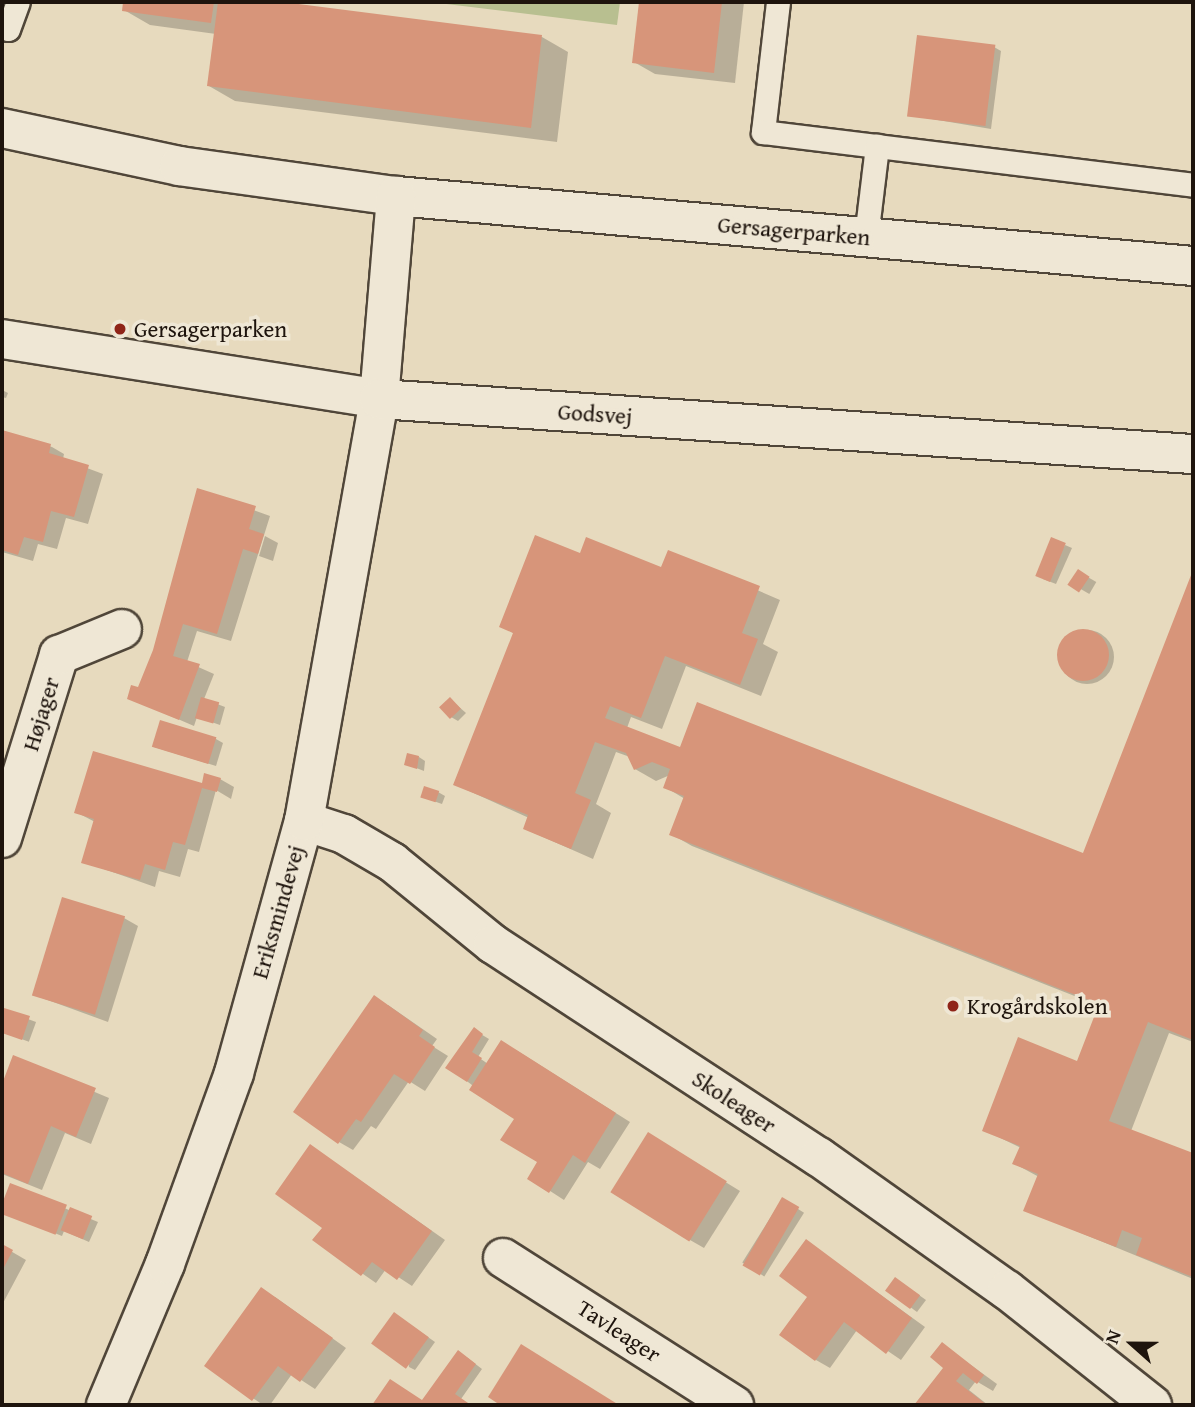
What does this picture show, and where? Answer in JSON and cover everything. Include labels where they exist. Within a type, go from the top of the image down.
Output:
[{"type":"street","name":"Gersagerparken","points":[[2,128],[179,166],[396,195],[1193,266]]},
{"type":"street","points":[[379,399],[396,195]]},
{"type":"street","name":"Godsvej","points":[[2,339],[379,399],[1193,454]]},
{"type":"street","name":"Eriksmindevej","points":[[106,1405],[165,1264],[234,1073],[304,821],[379,399]]},
{"type":"street","name":"Højager","points":[[2,838],[59,655],[122,629]]},
{"type":"street","name":"Skoleager","points":[[304,821],[344,834],[391,862],[493,944],[819,1157],[1007,1290],[1152,1405]]},
{"type":"street","name":"Tavleager","points":[[503,1258],[734,1405]]},
{"type":"lane","points":[[2,27],[8,29],[18,2]]},
{"type":"lane","points":[[778,2],[763,132],[1193,185]]},
{"type":"lane","points":[[866,237],[877,146]]},
{"type":"green space","points":[[430,2],[620,2],[617,25]]},
{"type":"building","points":[[123,2],[214,2],[211,23],[122,11]]},
{"type":"building","points":[[218,2],[283,2],[542,35],[531,128],[207,86]]},
{"type":"building","points":[[639,2],[722,2],[714,73],[632,63]]},
{"type":"building","points":[[917,35],[995,45],[985,126],[907,116]]},
{"type":"building","points":[[2,430],[51,444],[49,453],[89,465],[74,517],[51,511],[43,542],[24,537],[18,555],[2,550]]},
{"type":"building","points":[[197,488],[256,506],[249,529],[264,534],[258,554],[243,549],[217,634],[183,624],[173,656],[200,664],[179,720],[127,699],[131,685],[138,687],[153,650]]},
{"type":"building","points":[[535,535],[580,553],[586,537],[661,567],[668,550],[760,586],[742,633],[758,639],[740,685],[665,656],[641,718],[610,706],[605,718],[680,747],[697,702],[1083,853],[1193,570],[1193,1040],[1148,1022],[1109,1121],[1193,1153],[1193,1277],[1136,1255],[1142,1238],[1122,1230],[1116,1247],[1023,1211],[1038,1174],[1012,1164],[1020,1146],[982,1131],[1018,1037],[1077,1061],[1099,1004],[669,835],[684,796],[663,788],[670,769],[652,762],[634,770],[626,753],[595,742],[575,793],[591,800],[571,849],[523,829],[528,815],[453,785],[513,633],[499,627]]},
{"type":"building","points":[[1051,537],[1066,543],[1050,582],[1035,576]]},
{"type":"building","points":[[1078,569],[1090,577],[1079,593],[1067,585]]},
{"type":"building","points":[[1083,629],[1093,631],[1101,637],[1107,645],[1107,665],[1101,673],[1093,679],[1083,681],[1073,679],[1065,673],[1059,665],[1057,655],[1059,645],[1065,637],[1073,631]]},
{"type":"building","points":[[201,697],[219,702],[213,723],[195,718]]},
{"type":"building","points":[[450,697],[461,709],[450,719],[439,707]]},
{"type":"building","points":[[160,720],[216,737],[208,764],[152,747]]},
{"type":"building","points":[[93,751],[202,783],[204,773],[221,778],[217,792],[202,788],[185,845],[173,842],[165,870],[145,864],[140,880],[81,863],[94,819],[74,813]]},
{"type":"building","points":[[407,753],[419,756],[417,769],[404,765]]},
{"type":"building","points":[[424,786],[439,791],[436,802],[420,797]]},
{"type":"building","points":[[62,897],[125,916],[95,1015],[32,995]]},
{"type":"building","points":[[374,995],[423,1030],[419,1036],[435,1047],[410,1084],[394,1074],[361,1122],[356,1119],[338,1144],[293,1112]]},
{"type":"building","points":[[4,1008],[30,1016],[22,1040],[2,1033]]},
{"type":"building","points":[[474,1027],[483,1034],[472,1052],[482,1058],[467,1082],[445,1068]]},
{"type":"building","points":[[501,1040],[616,1113],[585,1163],[573,1155],[549,1193],[527,1179],[537,1162],[500,1140],[514,1119],[469,1090]]},
{"type":"building","points":[[13,1055],[96,1088],[76,1137],[51,1126],[28,1184],[2,1173],[2,1084]]},
{"type":"building","points":[[648,1132],[727,1181],[689,1241],[610,1192]]},
{"type":"building","points":[[310,1144],[432,1231],[397,1280],[372,1262],[361,1276],[312,1240],[322,1228],[275,1194]]},
{"type":"building","points":[[10,1183],[67,1205],[55,1235],[2,1214],[2,1204]]},
{"type":"building","points":[[782,1197],[799,1207],[760,1275],[742,1265]]},
{"type":"building","points":[[70,1207],[92,1216],[83,1239],[61,1230]]},
{"type":"building","points":[[806,1239],[912,1318],[886,1354],[844,1322],[815,1361],[779,1335],[807,1297],[779,1276]]},
{"type":"building","points":[[2,1244],[13,1250],[2,1271]]},
{"type":"building","points":[[895,1277],[920,1295],[910,1309],[885,1291]]},
{"type":"building","points":[[261,1287],[333,1338],[300,1382],[278,1366],[252,1401],[204,1366]]},
{"type":"building","points":[[394,1312],[429,1337],[406,1369],[371,1344]]},
{"type":"building","points":[[942,1342],[984,1375],[977,1384],[963,1373],[956,1381],[987,1405],[914,1405],[943,1368],[930,1357]]},
{"type":"building","points":[[521,1344],[619,1405],[500,1405],[488,1397]]},
{"type":"building","points":[[458,1350],[476,1364],[455,1394],[471,1405],[372,1405],[390,1379],[422,1400]]},
{"type":"place","name":"Gersagerparken","points":[[120,329]]},
{"type":"place","name":"Krogårdskolen","points":[[953,1006]]}]
